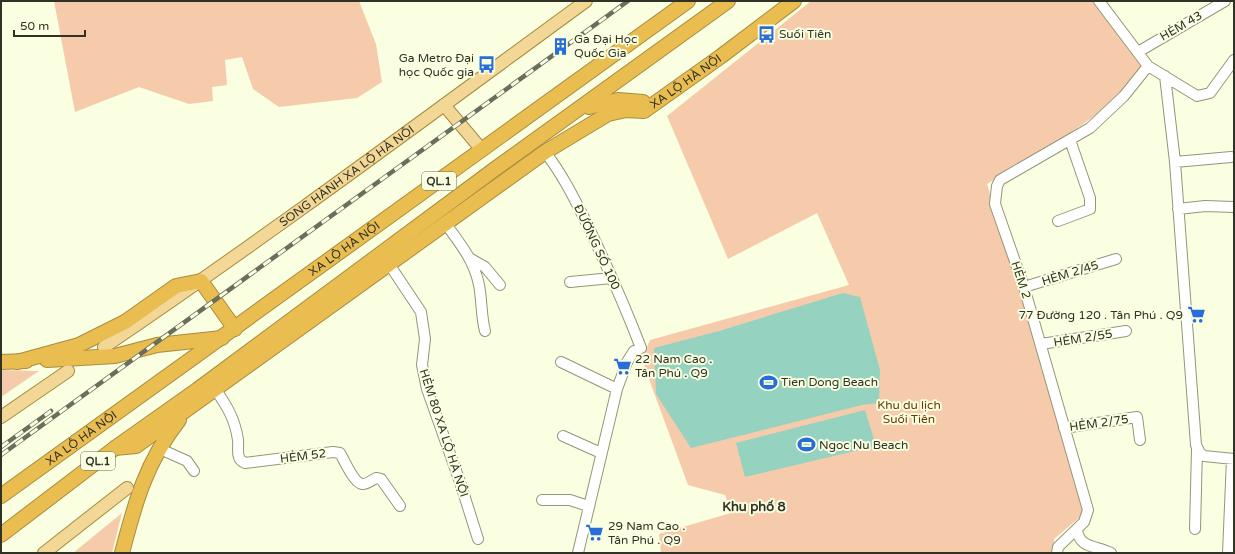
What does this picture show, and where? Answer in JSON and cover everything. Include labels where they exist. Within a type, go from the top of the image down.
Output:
[{"type":"highway","name":"XA LỘ HÀ NỘI","points":[[1,496],[223,338],[688,1]]},
{"type":"highway","name":"XA LỘ HÀ NỘI","points":[[212,385],[297,317],[728,1]]},
{"type":"highway","name":"XA LỘ HÀ NỘI","points":[[1,535],[114,448],[325,310],[545,152],[608,114],[626,110],[644,111],[720,57],[794,1]]},
{"type":"highway","points":[[576,112],[599,103],[618,100],[655,103]]},
{"type":"highway","points":[[537,140],[545,152]]},
{"type":"highway","points":[[17,362],[79,345],[126,322],[176,286],[202,281],[235,329]]},
{"type":"highway","points":[[297,317],[325,310]]},
{"type":"highway","points":[[1,362],[115,356],[157,345],[223,338]]},
{"type":"highway","points":[[122,553],[132,513],[149,467],[158,448],[188,408],[212,385]]},
{"type":"highway","name":"QL.1","points":[[114,448],[136,446],[188,408]]},
{"type":"main road","name":"SONG HÀNH XA LỘ HÀ NỘI","points":[[104,347],[202,281],[586,1]]},
{"type":"main road","points":[[444,105],[482,150]]},
{"type":"main road","points":[[1,416],[68,371]]},
{"type":"main road","points":[[44,553],[127,488]]},
{"type":"street","points":[[1099,1],[1148,66],[1165,76],[1182,89],[1197,96],[1210,93],[1234,60]]},
{"type":"street","name":"HẺM 43","points":[[1138,52],[1225,1]]},
{"type":"street","name":"HẺM 2","points":[[1057,553],[1058,547],[1084,522],[1088,510],[1024,287],[995,204],[997,186],[1000,180],[1090,128],[1124,96],[1148,66]]},
{"type":"street","points":[[1165,76],[1175,162],[1197,449],[1195,529]]},
{"type":"street","points":[[1058,221],[1090,209],[1090,198],[1070,140]]},
{"type":"street","name":"ĐƯỜNG SỐ 100","points":[[545,152],[565,179],[612,278],[641,348],[634,352],[627,362],[617,389]]},
{"type":"street","points":[[1175,162],[1231,157]]},
{"type":"street","points":[[1178,208],[1205,206],[1234,207]]},
{"type":"street","points":[[445,223],[471,259],[479,285],[481,310],[485,331]]},
{"type":"street","points":[[471,259],[485,267],[500,285]]},
{"type":"street","name":"HẺM 2/45","points":[[1024,287],[1116,259]]},
{"type":"street","name":"HẺM 80 XA LỘ HÀ NỘI","points":[[389,264],[421,312],[425,339],[422,365],[427,389],[478,539]]},
{"type":"street","points":[[570,282],[612,278]]},
{"type":"street","name":"HẺM 2/55","points":[[1040,344],[1126,331]]},
{"type":"street","points":[[561,362],[617,389],[578,553]]},
{"type":"street","name":"HẺM 52","points":[[212,385],[231,412],[238,441],[239,457],[245,463],[333,452],[340,453],[355,480],[361,484],[365,484],[376,478],[381,479],[400,506]]},
{"type":"street","name":"HẺM 2/75","points":[[1064,428],[1137,417],[1140,440]]},
{"type":"street","points":[[563,436],[601,453]]},
{"type":"street","points":[[158,448],[187,461],[194,471]]},
{"type":"street","points":[[1197,449],[1204,456],[1233,459],[1232,516],[1228,553]]},
{"type":"street","points":[[542,500],[570,500],[588,506]]},
{"type":"street","points":[[1077,528],[1080,540],[1086,545],[1111,553]]},
{"type":"green space","points":[[54,1],[359,1],[376,44],[382,82],[357,98],[279,107],[253,89],[242,57],[225,60],[227,85],[212,87],[213,101],[189,104],[139,87],[75,112]]},
{"type":"green space","name":"Khu du lịch Suối Tiên","points":[[811,1],[1103,1],[1145,65],[1125,95],[1070,133],[987,184],[1086,512],[1054,539],[1054,553],[661,553],[659,534],[731,513],[725,495],[688,485],[642,360],[650,340],[849,285],[817,213],[728,259],[667,116]]},
{"type":"green space","points":[[1,370],[39,371],[1,397]]},
{"type":"green space","points":[[122,513],[112,553],[73,553]]},
{"type":"water","name":"Tien Dong Beach","points":[[843,293],[860,297],[880,370],[879,403],[862,405],[691,448],[656,394],[654,348],[719,331]]},
{"type":"water","name":"Ngoc Nu Beach","points":[[865,410],[876,446],[745,477],[736,443]]},
{"type":"railway","points":[[1,455],[628,1]]},
{"type":"railway","points":[[1,447],[51,411]]},
{"type":"place","name":"Suối Tiên","points":[[766,34]]},
{"type":"place","name":"Ga Đại Học Quốc Gia","points":[[561,46]]},
{"type":"place","name":"Ga Metro Đại học Quốc gia","points":[[487,65]]},
{"type":"place","name":"77 Đường 120 . Tân Phú . Q9","points":[[1196,315]]},
{"type":"place","name":"22 Nam Cao . Tân Phú . Q9","points":[[622,366]]},
{"type":"place","name":"Tien Dong Beach","points":[[768,382]]},
{"type":"place","name":"Ngoc Nu Beach","points":[[806,445]]},
{"type":"place","name":"29 Nam Cao . Tân Phú . Q9","points":[[595,533]]},
{"type":"district","name":"Khu phố 8","points":[[754,507]]}]
